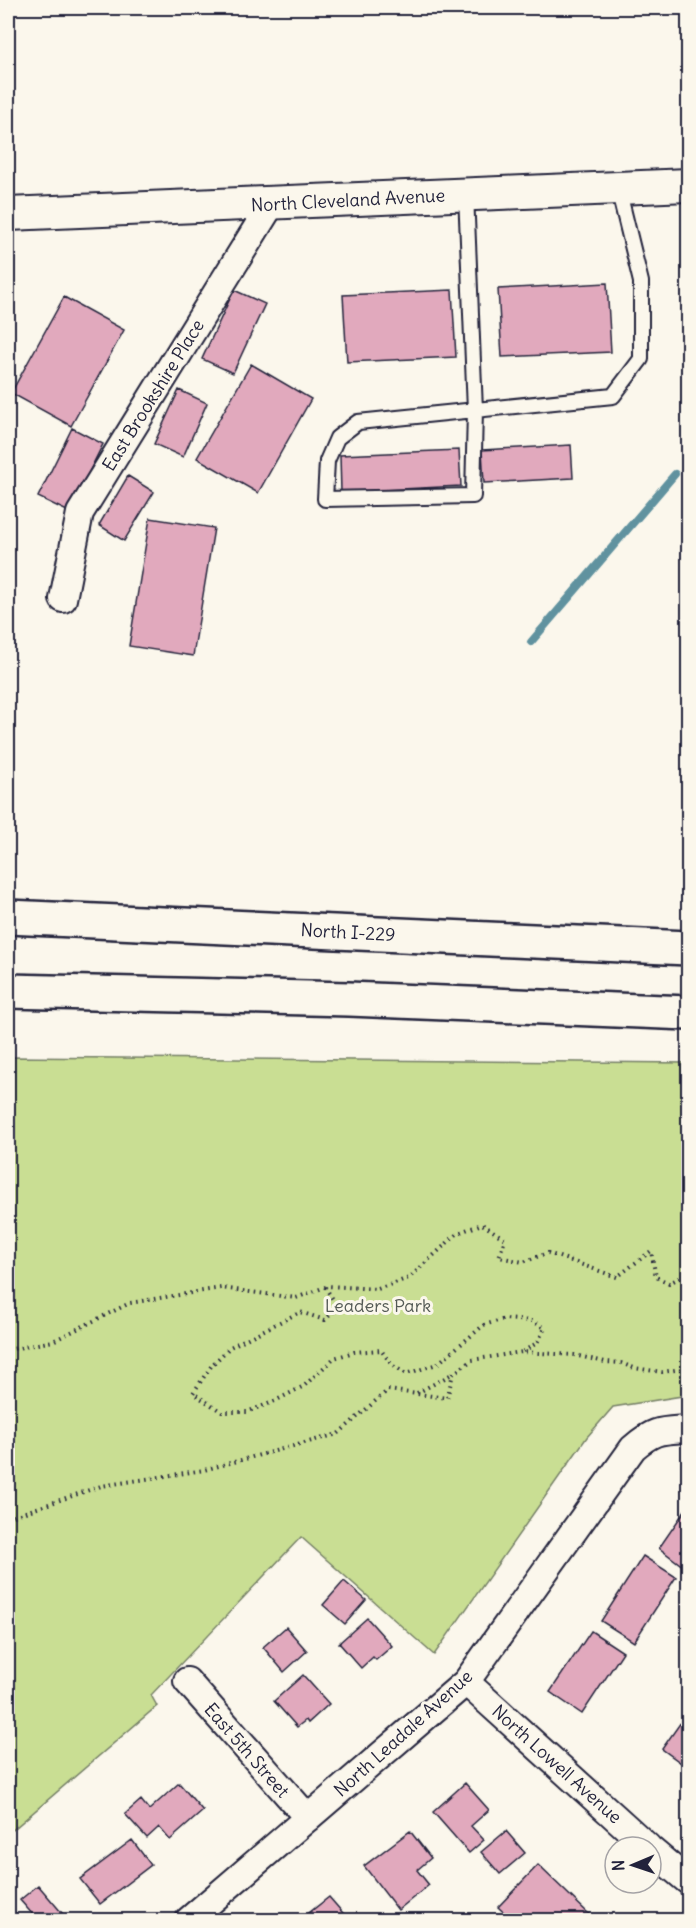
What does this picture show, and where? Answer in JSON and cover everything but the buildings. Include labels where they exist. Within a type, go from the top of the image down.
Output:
[{"type":"highway","name":"North I-229","points":[[8,917],[688,948]]},
{"type":"highway","points":[[8,992],[361,999],[688,1013]]},
{"type":"street","name":"North Cleveland Avenue","points":[[8,214],[688,185]]},
{"type":"street","name":"East Brookshire Place","points":[[63,599],[80,513],[272,203]]},
{"type":"street","name":"North Leadale Avenue","points":[[189,1920],[466,1682],[633,1448],[648,1435],[663,1431],[688,1430]]},
{"type":"street","name":"East 5th Street","points":[[187,1681],[308,1818]]},
{"type":"street","name":"North Lowell Avenue","points":[[466,1682],[636,1835]]},
{"type":"street","name":"North Lowell Avenue","points":[[663,1859],[688,1881]]},
{"type":"lane","points":[[466,194],[476,410],[473,496],[325,499],[327,461],[337,438],[358,422],[476,410],[613,396],[640,359],[641,282],[618,188]]},
{"type":"path","points":[[8,1350],[53,1341],[130,1304],[221,1288],[296,1298],[325,1287],[378,1289],[409,1278],[458,1233],[482,1224],[505,1239],[499,1257],[522,1262],[548,1253],[617,1277],[651,1251],[656,1277],[669,1283],[684,1276],[688,1269]]},
{"type":"path","points":[[325,1287],[338,1307],[325,1320],[300,1312],[230,1347],[212,1365],[193,1393],[222,1412],[247,1412],[304,1386],[334,1358],[354,1352],[381,1350],[392,1365],[405,1374],[436,1364],[484,1325],[505,1319],[532,1321],[544,1328],[537,1343],[522,1352]]},
{"type":"path","points":[[416,1394],[453,1374],[472,1360],[522,1352],[574,1355],[662,1372],[688,1368]]},
{"type":"path","points":[[8,1518],[100,1486],[204,1470],[338,1434],[388,1390],[447,1398],[453,1374]]},
{"type":"green space","name":"Leaders Park","points":[[8,1057],[688,1063],[688,1395],[613,1407],[587,1437],[434,1655],[301,1537],[151,1695],[157,1706],[8,1834]]},
{"type":"waterway","points":[[531,642],[675,474]]}]
